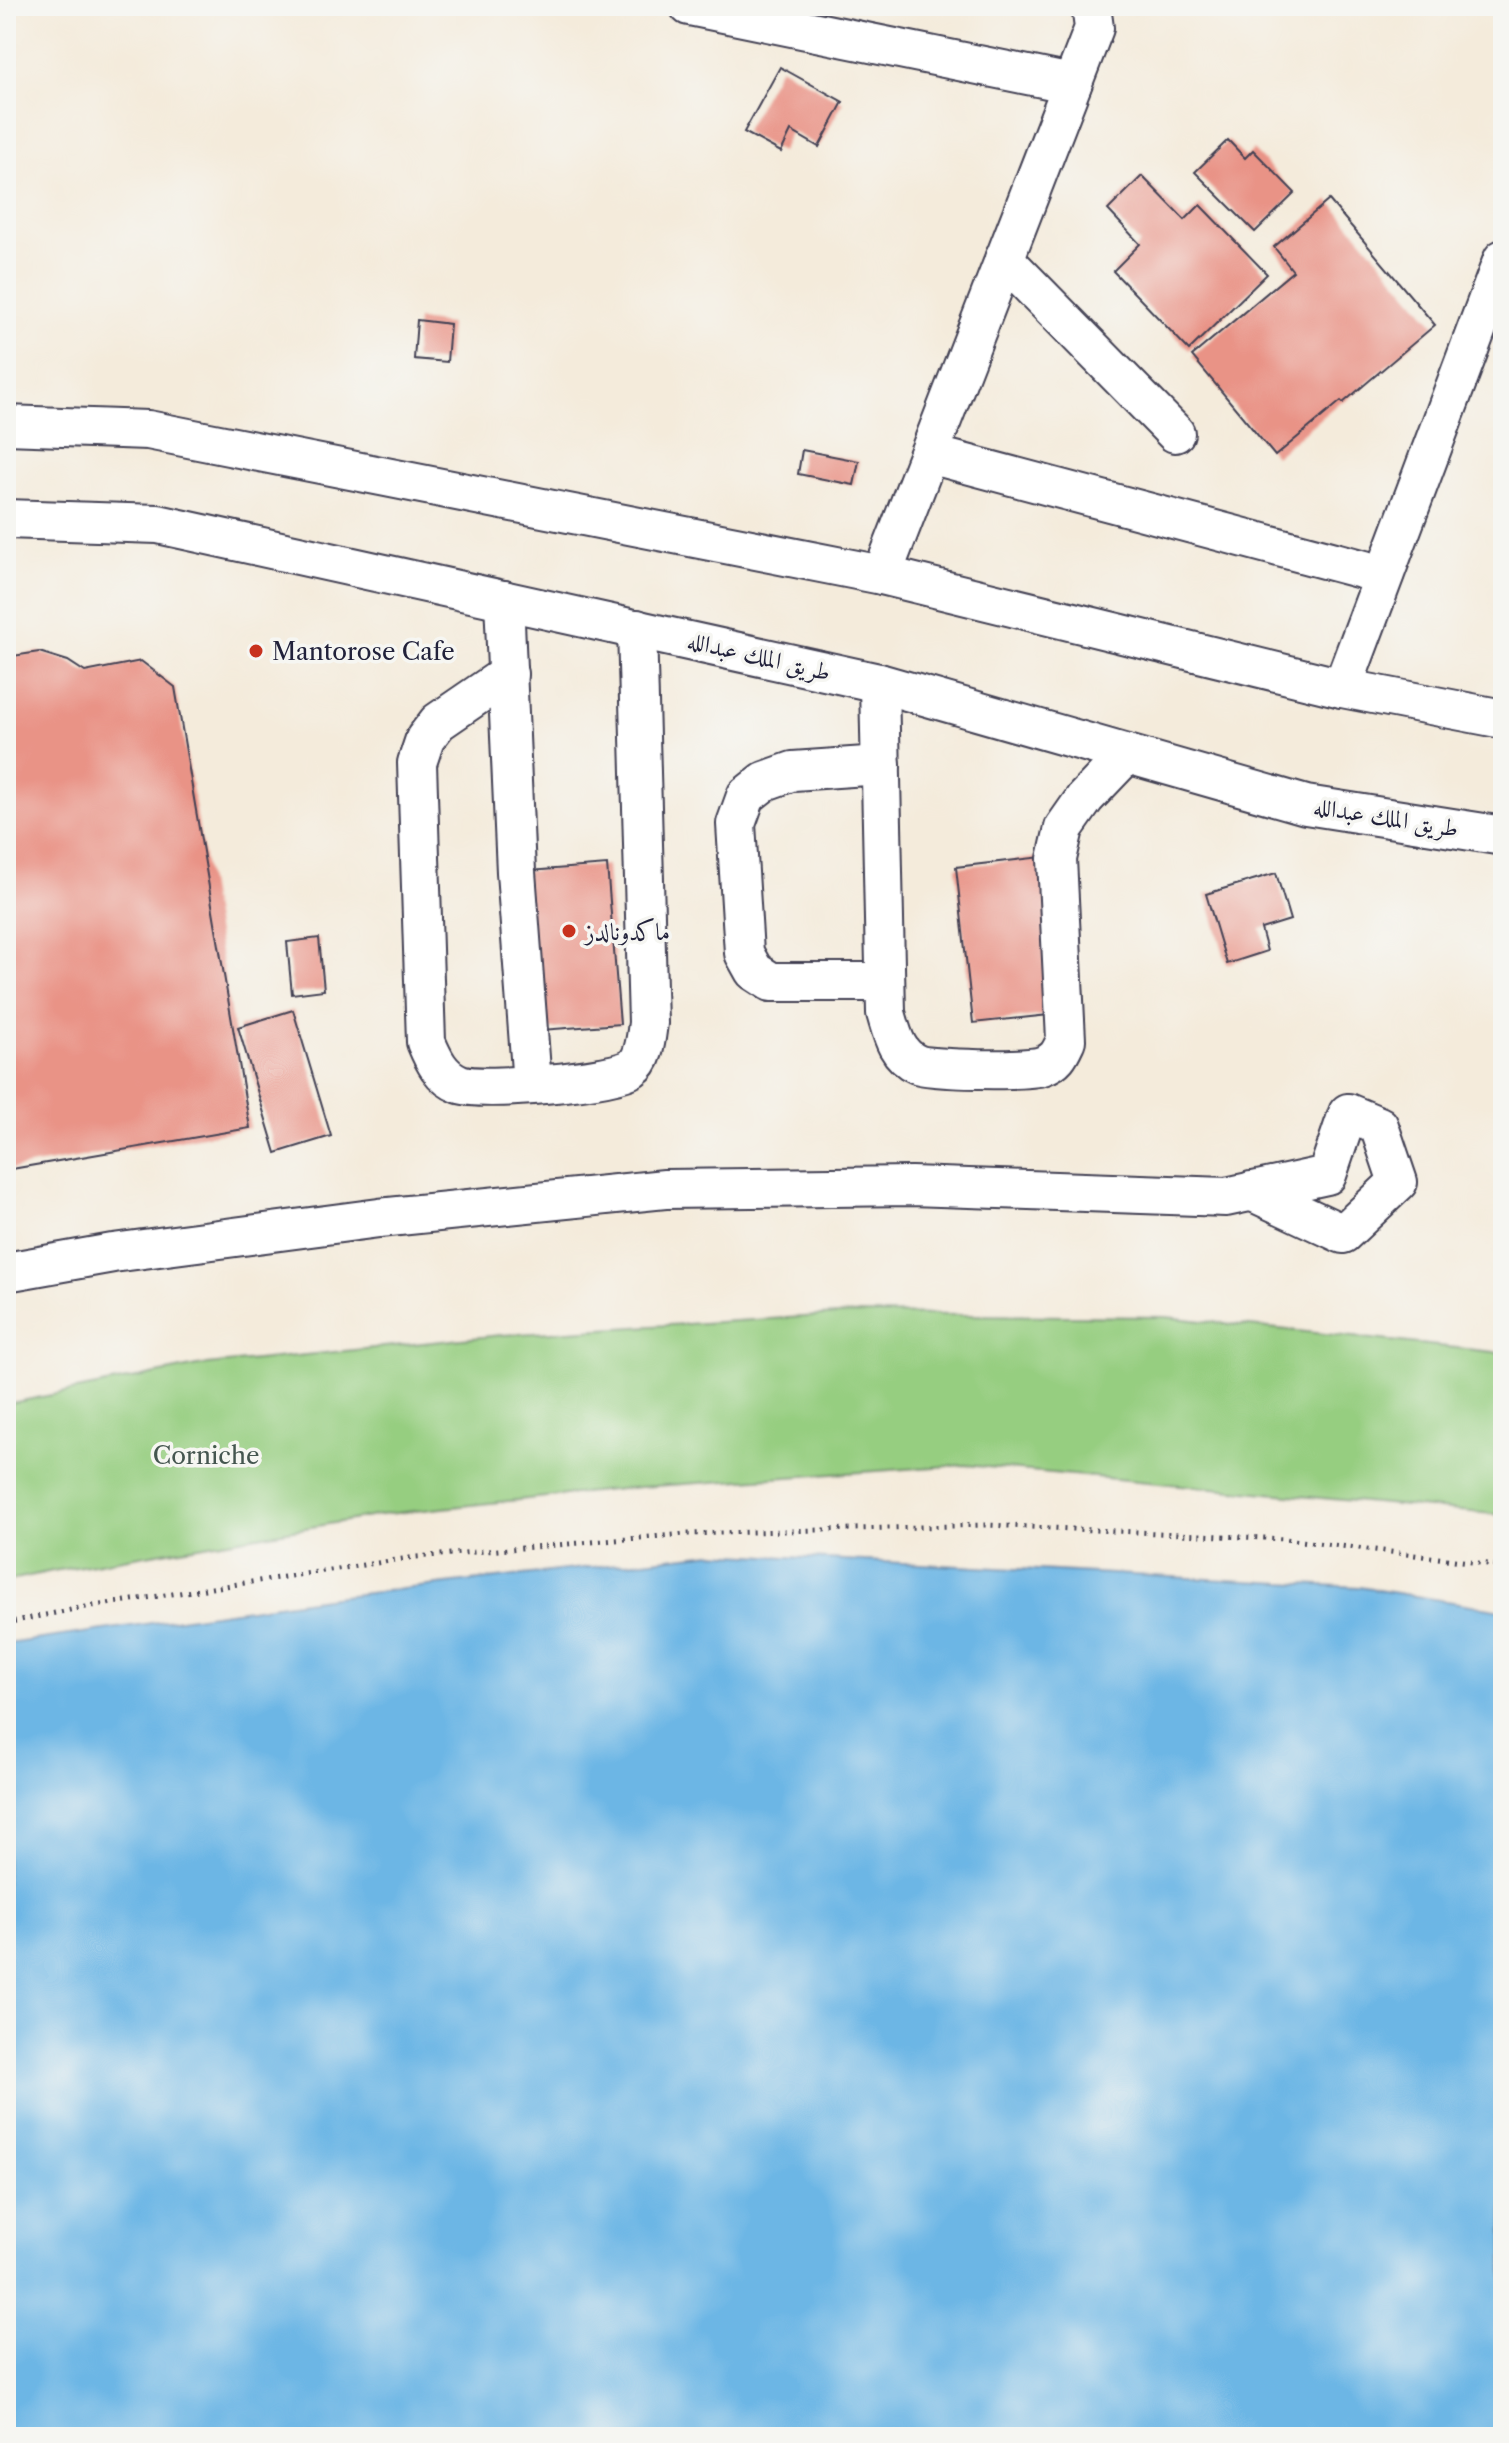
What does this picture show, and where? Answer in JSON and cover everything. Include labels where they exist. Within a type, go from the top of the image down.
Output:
[{"type":"street","points":[[689,6],[1072,84]]},
{"type":"street","points":[[882,575],[1094,28],[1091,6]]},
{"type":"street","points":[[1004,259],[1175,433]]},
{"type":"street","points":[[1342,688],[1503,259]]},
{"type":"street","points":[[6,425],[148,430],[882,575],[1342,688],[1503,719]]},
{"type":"street","points":[[929,454],[1384,575]]},
{"type":"street","name":"طريق الملك عبدالله","points":[[6,519],[158,524],[879,683],[1306,805],[1503,836]]},
{"type":"street","points":[[504,600],[516,872],[532,1084]]},
{"type":"street","points":[[508,674],[438,722],[425,739],[417,763],[426,1042],[438,1068],[458,1084],[484,1089],[613,1076],[634,1067],[644,1049],[648,1023],[637,629]]},
{"type":"street","points":[[879,683],[886,1013],[896,1047],[917,1064],[947,1069],[1040,1067],[1059,1057],[1066,1040],[1057,859],[1064,828],[1085,798],[1127,754]]},
{"type":"street","points":[[881,765],[793,771],[765,781],[746,796],[736,824],[744,953],[754,971],[771,982],[885,982]]},
{"type":"street","points":[[6,1272],[113,1253],[379,1218],[665,1189],[911,1186],[1226,1197],[1251,1191]]},
{"type":"path","points":[[6,1623],[80,1608],[416,1557],[686,1534],[987,1525],[1285,1539],[1503,1566]]},
{"type":"green space","name":"Corniche","points":[[855,1314],[1166,1317],[1503,1353],[1503,1515],[965,1465],[640,1487],[387,1514],[6,1581],[6,1404],[197,1366],[501,1335]]},
{"type":"water","points":[[712,1553],[1359,1587],[1503,1610],[1503,2437],[6,2437],[6,1644],[325,1598]]},
{"type":"building","points":[[780,67],[843,102],[819,147],[791,131],[781,152],[744,132]]},
{"type":"building","points":[[1228,140],[1245,158],[1253,150],[1295,193],[1255,232],[1195,172]]},
{"type":"building","points":[[1142,176],[1185,220],[1200,205],[1267,274],[1189,350],[1113,271],[1140,244],[1108,210]]},
{"type":"building","points":[[1329,200],[1435,325],[1275,456],[1192,356],[1293,271],[1274,247]]},
{"type":"building","points":[[417,320],[450,324],[447,362],[414,359]]},
{"type":"building","points":[[802,450],[859,461],[854,485],[798,474]]},
{"type":"building","points":[[39,652],[68,661],[85,672],[141,661],[175,687],[250,1128],[6,1170],[6,657]]},
{"type":"building","points":[[1042,857],[1058,1014],[973,1023],[956,867]]},
{"type":"building","points":[[607,865],[620,1024],[528,1031],[516,872]]},
{"type":"building","points":[[1276,873],[1290,920],[1261,929],[1267,951],[1227,964],[1206,894]]},
{"type":"building","points":[[319,938],[324,990],[292,994],[287,942]]},
{"type":"building","points":[[293,1010],[331,1136],[276,1153],[238,1027]]},
{"type":"place","name":"Mantorose Cafe","points":[[256,651]]},
{"type":"place","name":"ماكدونالدز","points":[[569,931]]}]
